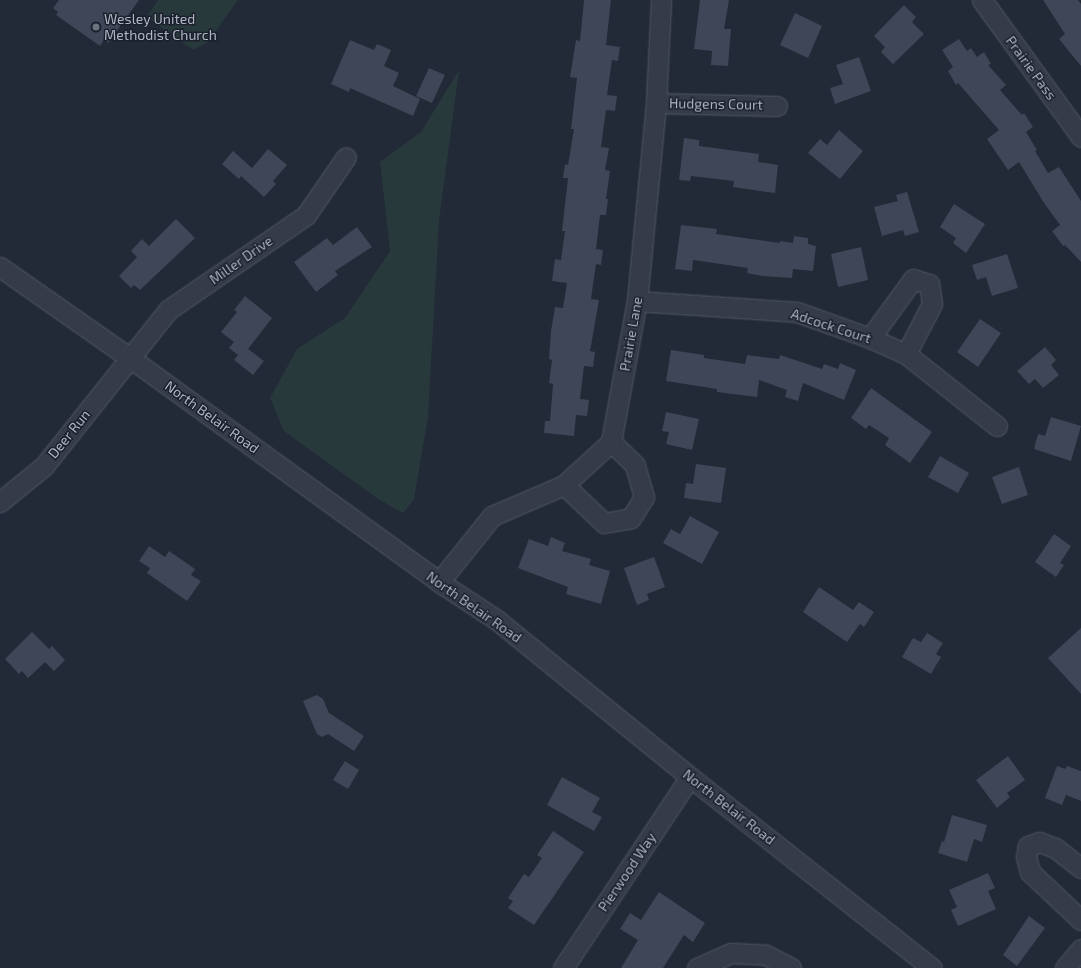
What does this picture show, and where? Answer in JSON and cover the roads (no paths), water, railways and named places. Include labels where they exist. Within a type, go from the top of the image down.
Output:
[{"type":"street","name":"Prairie Lane","points":[[611,442],[637,301],[656,103],[661,0]]},
{"type":"street","name":"Prairie Pass","points":[[982,0],[1081,137]]},
{"type":"street","name":"Hudgens Court","points":[[656,103],[777,106]]},
{"type":"street","name":"Miller Drive","points":[[130,358],[168,310],[306,215],[346,157]]},
{"type":"street","name":"North Belair Road","points":[[0,267],[130,358],[439,582],[497,620],[690,777],[932,968]]},
{"type":"street","points":[[870,338],[913,280],[929,284],[932,304],[906,354]]},
{"type":"street","name":"Adcock Court","points":[[637,301],[797,312],[870,338],[906,354],[997,426]]},
{"type":"street","name":"Deer Run","points":[[0,502],[44,466],[130,358]]},
{"type":"street","points":[[439,582],[492,516],[564,485],[611,442],[635,466],[644,497],[631,518],[604,523],[564,485]]},
{"type":"street","name":"Pierwood Way","points":[[563,968],[690,777]]},
{"type":"street","points":[[1081,868],[1055,848],[1039,842],[1028,846],[1026,857],[1030,872],[1081,920]]},
{"type":"street","points":[[1065,968],[1081,949]]},
{"type":"street","points":[[697,968],[731,953],[766,955],[792,968]]},
{"type":"place","name":"Wesley United Methodist Church","points":[[96,27]]}]
